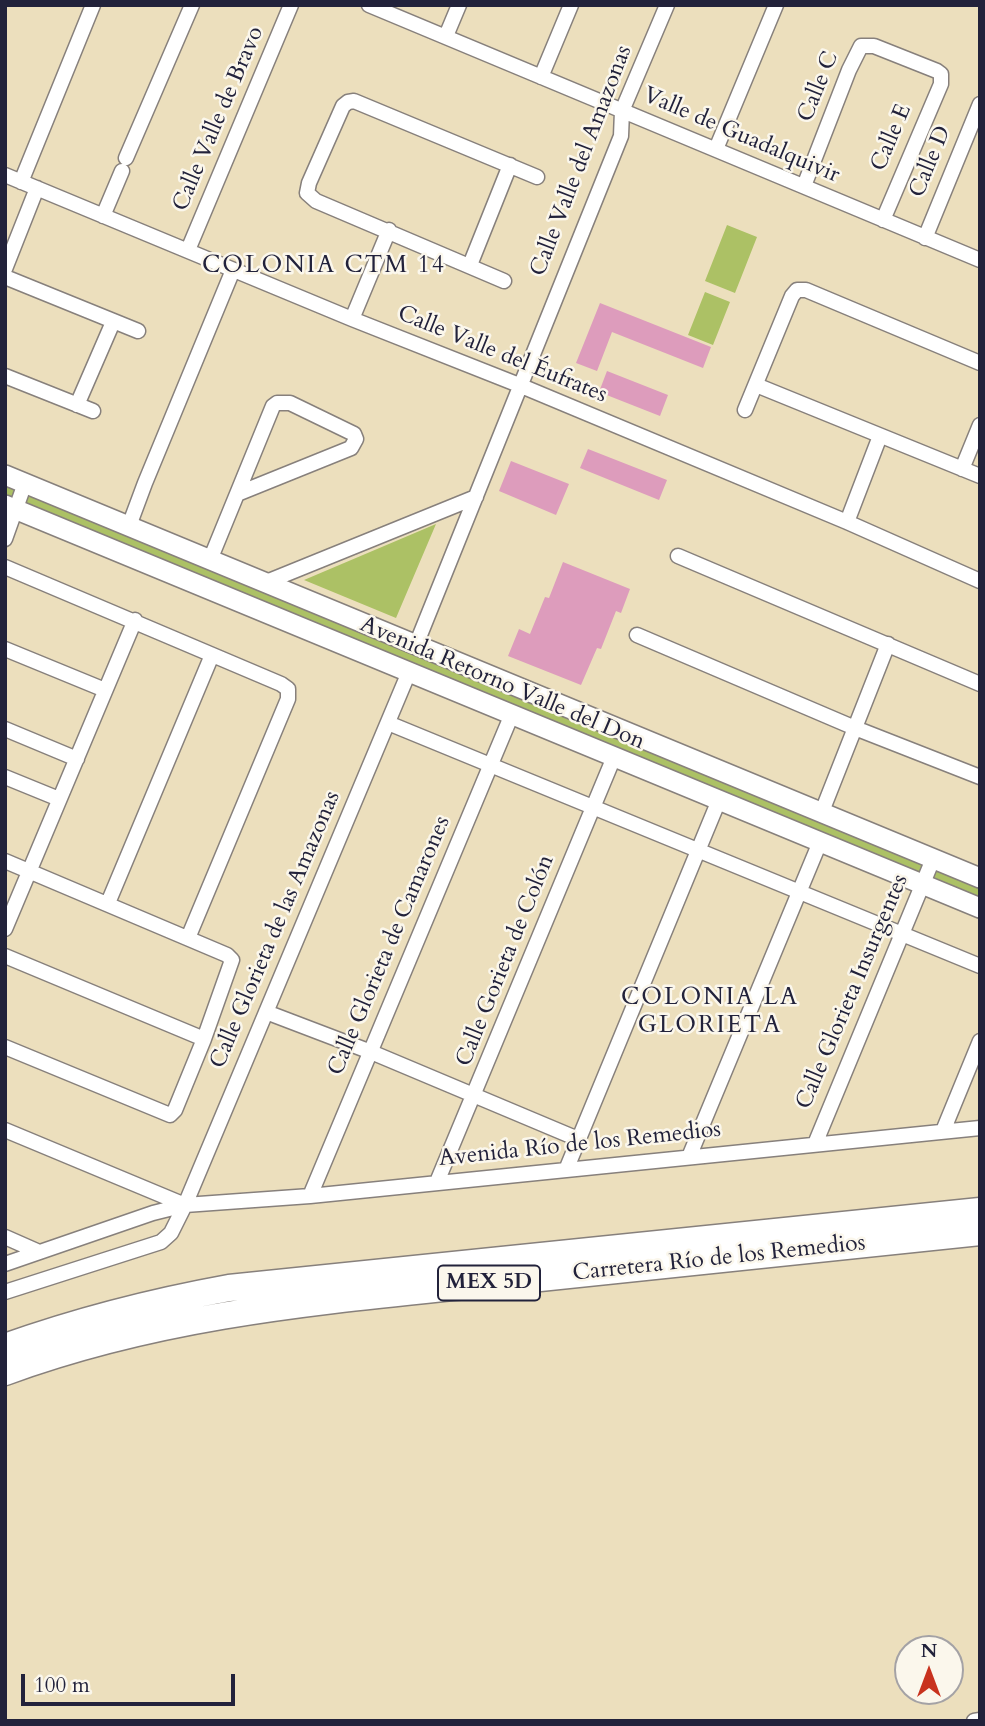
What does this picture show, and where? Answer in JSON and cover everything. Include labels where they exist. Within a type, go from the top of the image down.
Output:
[{"type":"highway","name":"Carretera Río de los Remedios","points":[[5,1347],[119,1311],[242,1286],[980,1211]]},
{"type":"highway","name":"Carretera Río de los Remedios","points":[[5,1372],[84,1346],[160,1326],[286,1305],[980,1232]]},
{"type":"street","points":[[21,182],[93,5]]},
{"type":"street","points":[[103,216],[192,5]]},
{"type":"street","name":"Calle Valle de Bravo","points":[[188,250],[291,5]]},
{"type":"street","name":"Valle de Guadalquivir","points":[[369,5],[980,260]]},
{"type":"street","points":[[446,36],[459,5]]},
{"type":"street","points":[[541,77],[571,5]]},
{"type":"street","name":"Calle Valle del Amazonas","points":[[416,645],[621,136],[622,111],[667,5]]},
{"type":"street","points":[[716,149],[776,5]]},
{"type":"street","name":"Calle C","points":[[804,186],[861,46],[874,46],[940,74]]},
{"type":"street","name":"Calle E","points":[[883,220],[941,84],[940,74]]},
{"type":"street","points":[[504,281],[316,201],[307,193],[309,183],[329,135],[343,106],[348,102],[361,104],[537,177]]},
{"type":"street","name":"Calle D","points":[[925,238],[980,104]]},
{"type":"street","points":[[470,265],[510,165]]},
{"type":"street","name":"Calle Valle del Éufrates","points":[[5,175],[519,385],[847,522],[980,581]]},
{"type":"street","points":[[5,269],[37,188]]},
{"type":"street","points":[[352,319],[389,230]]},
{"type":"street","points":[[129,526],[233,270]]},
{"type":"street","points":[[5,276],[138,331]]},
{"type":"street","points":[[745,410],[792,296],[797,290],[806,290],[980,363]]},
{"type":"street","points":[[77,405],[113,322]]},
{"type":"street","points":[[5,376],[93,411]]},
{"type":"street","points":[[756,385],[980,476]]},
{"type":"street","points":[[210,560],[237,494],[271,411],[277,404],[290,403],[354,434],[356,439],[351,448],[237,494]]},
{"type":"street","points":[[962,469],[980,425]]},
{"type":"street","points":[[847,522],[880,436]]},
{"type":"street","name":"Avenida Retorno Valle del Don","points":[[5,475],[980,878]]},
{"type":"street","points":[[5,539],[11,507],[25,483]]},
{"type":"street","points":[[264,583],[475,497]]},
{"type":"street","name":"Avenida Retorno Valle del Don","points":[[11,507],[980,908]]},
{"type":"street","points":[[678,556],[980,684]]},
{"type":"street","points":[[5,567],[135,620],[281,684],[288,690],[188,938]]},
{"type":"street","points":[[5,929],[135,620]]},
{"type":"street","points":[[637,635],[856,728],[980,777]]},
{"type":"street","points":[[821,814],[888,643]]},
{"type":"street","points":[[5,649],[105,690]]},
{"type":"street","points":[[108,903],[212,655]]},
{"type":"street","name":"Calle Glorieta de las Amazonas","points":[[5,1292],[161,1242],[171,1233],[409,672]]},
{"type":"street","name":"Calle Glorieta de Camarones","points":[[310,1196],[512,714]]},
{"type":"street","points":[[388,723],[980,966]]},
{"type":"street","points":[[5,729],[77,760]]},
{"type":"street","name":"Calle Gorieta de Colón","points":[[437,1182],[614,757]]},
{"type":"street","points":[[5,777],[59,799]]},
{"type":"street","points":[[566,1170],[719,800]]},
{"type":"street","points":[[689,1157],[820,842]]},
{"type":"street","name":"Calle Glorieta Insurgentes","points":[[815,1144],[933,859]]},
{"type":"street","points":[[5,861],[108,903],[227,955],[232,960],[204,1040],[175,1110],[170,1115],[5,1047]]},
{"type":"street","points":[[5,956],[204,1040]]},
{"type":"street","points":[[266,1012],[370,1052],[578,1139]]},
{"type":"street","points":[[943,1132],[980,1041]]},
{"type":"street","name":"Avenida Río de los Remedios","points":[[5,1264],[153,1213],[185,1205],[310,1196],[980,1128]]},
{"type":"street","points":[[5,1130],[185,1205]]},
{"type":"street","points":[[5,1237],[39,1252]]},
{"type":"street","points":[[974,1721],[980,1720]]},
{"type":"green space","points":[[727,225],[757,237],[735,293],[705,281]]},
{"type":"green space","points":[[705,292],[730,302],[713,345],[688,335]]},
{"type":"green space","points":[[5,484],[980,887],[980,905],[5,500]]},
{"type":"green space","points":[[436,524],[396,618],[304,580]]},
{"type":"building","points":[[600,303],[711,347],[703,368],[612,332],[597,371],[576,363]]},
{"type":"building","points":[[607,371],[668,395],[660,416],[599,392]]},
{"type":"building","points":[[588,449],[667,480],[659,500],[580,468]]},
{"type":"building","points":[[511,461],[569,484],[556,515],[499,491]]},
{"type":"building","points":[[563,562],[630,589],[621,613],[616,611],[601,649],[597,648],[581,685],[508,656],[519,629],[530,634],[545,597],[549,598]]},
{"type":"district","name":"COLONIA CTM 14","points":[[324,266]]},
{"type":"district","name":"COLONIA LA GLORIETA","points":[[710,1012]]}]
